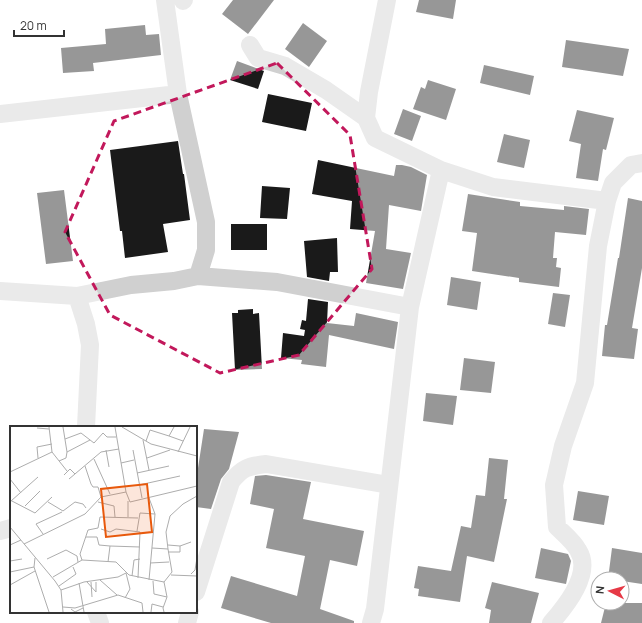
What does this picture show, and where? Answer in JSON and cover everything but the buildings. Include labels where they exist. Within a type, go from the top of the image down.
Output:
[{"type":"street","points":[[177,0],[178,94],[206,222],[206,250],[198,276]]},
{"type":"street","points":[[366,118],[369,92],[387,0]]},
{"type":"street","points":[[250,46],[258,58],[285,66],[326,90],[366,118],[375,138],[441,170],[493,187],[607,201]]},
{"type":"street","points":[[0,114],[178,94]]},
{"type":"street","points":[[551,623],[569,602],[583,571],[579,550],[557,527],[554,485],[563,446],[585,383],[598,246],[607,201],[613,183],[631,165],[642,163]]},
{"type":"street","points":[[371,623],[375,609],[410,307],[441,170]]},
{"type":"street","points":[[0,291],[77,296],[131,284],[174,281],[198,276],[284,283],[410,307]]},
{"type":"street","points":[[77,296],[86,324],[90,345],[86,426]]},
{"type":"street","points":[[197,589],[231,482],[238,474],[249,466],[266,464],[389,485]]},
{"type":"street","points":[[0,531],[10,528]]},
{"type":"street","points":[[96,613],[100,623]]},
{"type":"street","points":[[187,623],[190,613]]},
{"type":"highlighted area","points":[[277,63],[350,135],[372,269],[299,355],[220,373],[110,315],[65,232],[114,121]]}]
